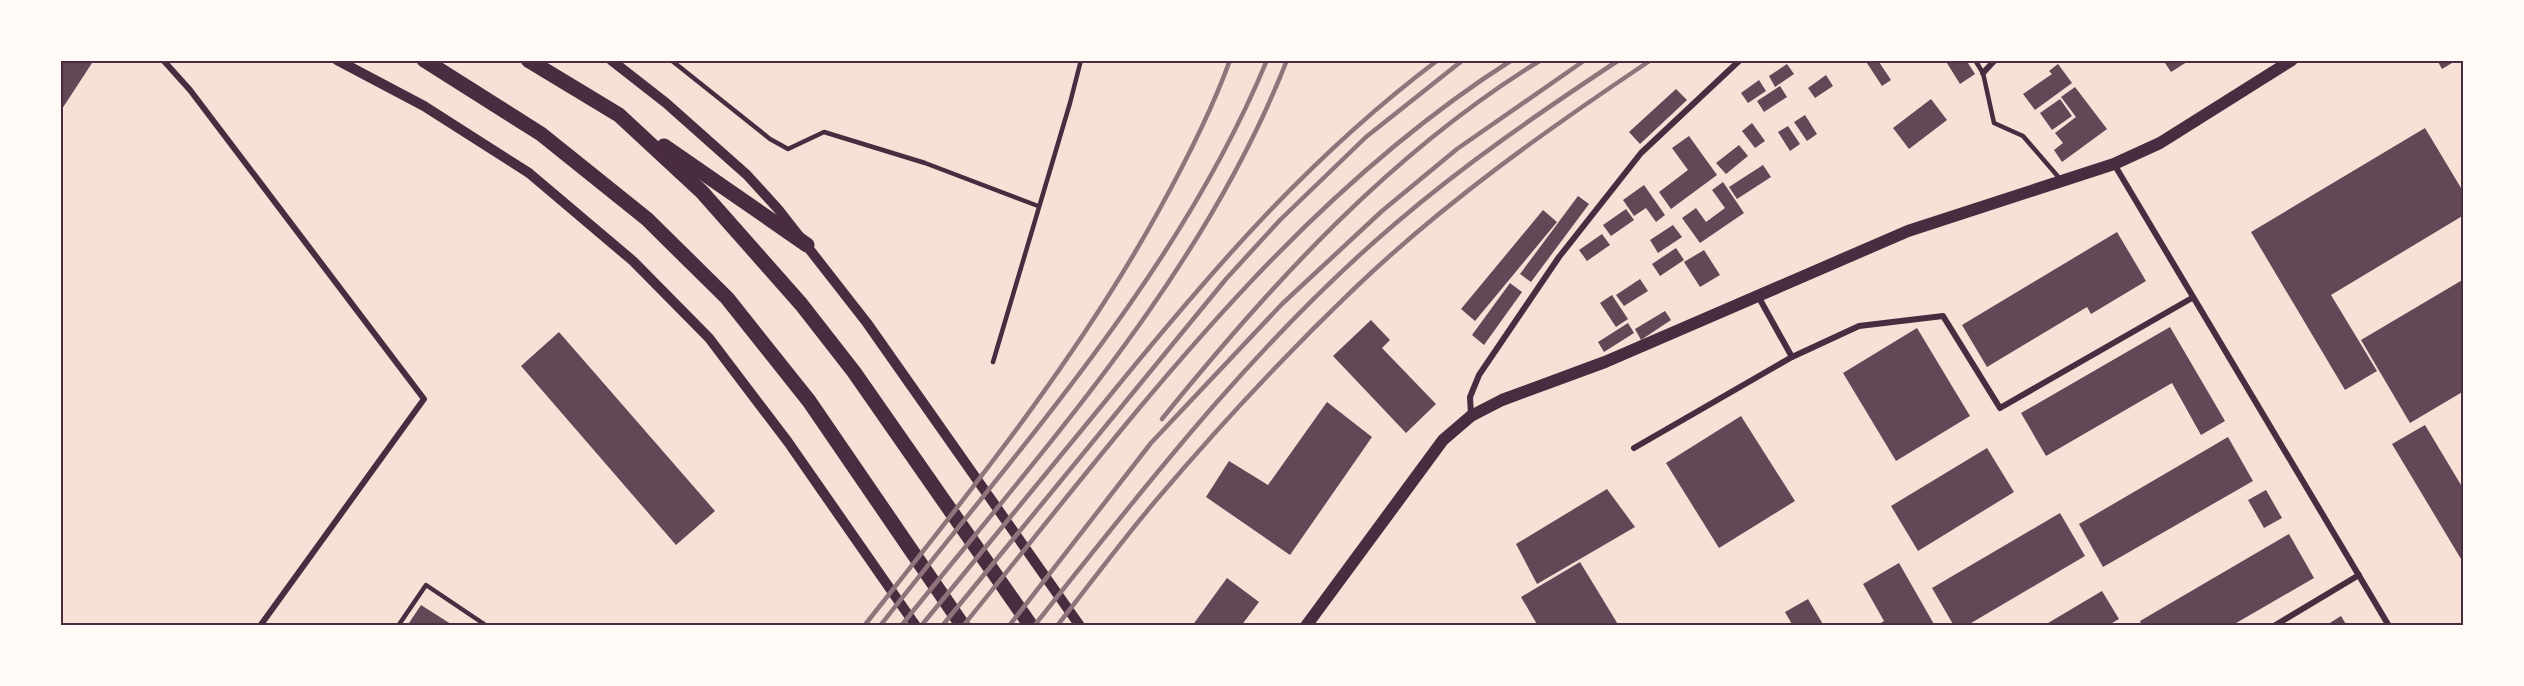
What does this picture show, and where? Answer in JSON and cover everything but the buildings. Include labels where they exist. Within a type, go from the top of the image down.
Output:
[{"type":"highway","points":[[424,60],[541,134],[647,219],[727,298],[809,401],[963,626]]},
{"type":"highway","points":[[528,60],[619,115],[807,245]]},
{"type":"highway","points":[[619,115],[702,192],[801,304],[854,372],[1032,626]]},
{"type":"main road","points":[[1310,624],[1443,440],[1471,416],[1502,400],[1605,362],[1908,231],[2061,180],[2114,165],[2160,143],[2292,60]]},
{"type":"street","points":[[163,60],[190,90],[424,399],[260,626]]},
{"type":"street","points":[[337,60],[424,106],[529,173],[633,261],[709,338],[788,442],[916,626]]},
{"type":"street","points":[[611,60],[666,103],[747,175],[807,245],[867,323],[1080,626]]},
{"type":"street","points":[[1471,416],[1470,397],[1479,375],[1559,257],[1641,153],[1740,60]]},
{"type":"street","points":[[1983,73],[1995,60]]},
{"type":"street","points":[[2114,165],[2389,626]]},
{"type":"street","points":[[1758,295],[1792,357]]},
{"type":"street","points":[[1634,448],[1792,357],[1859,326],[1943,316],[2000,408],[2192,298]]},
{"type":"street","points":[[2274,626],[2359,575]]},
{"type":"lane","points":[[671,60],[770,139],[788,149],[824,132],[925,163],[1038,206]]},
{"type":"lane","points":[[993,362],[1081,60]]},
{"type":"lane","points":[[1975,60],[1983,73],[1994,123],[2023,136],[2061,180]]},
{"type":"lane","points":[[398,626],[426,585],[487,626]]},
{"type":"railway","points":[[864,626],[1020,425],[1092,321],[1126,267],[1178,175],[1206,118],[1230,60]]},
{"type":"railway","points":[[880,626],[1041,424],[1143,285],[1189,213],[1231,138],[1267,60]]},
{"type":"railway","points":[[901,626],[1063,426],[1116,357],[1165,287],[1211,214],[1252,139],[1287,60]]},
{"type":"railway","points":[[921,626],[1219,265],[1301,179],[1344,138],[1438,60]]},
{"type":"railway","points":[[942,626],[1226,279],[1280,220],[1366,137],[1463,60]]},
{"type":"railway","points":[[963,626],[1150,395],[1215,320],[1283,248],[1355,180],[1431,117],[1512,60]]},
{"type":"railway","points":[[1162,419],[1246,319],[1336,223],[1434,136],[1486,96],[1541,60]]},
{"type":"railway","points":[[1009,626],[1151,443],[1282,304],[1382,211],[1457,149],[1585,60]]},
{"type":"railway","points":[[1034,626],[1205,415],[1250,365],[1345,268],[1450,179],[1533,118],[1619,60]]},
{"type":"railway","points":[[1057,626],[1119,545],[1205,444],[1279,364],[1356,287],[1390,255],[1499,167],[1574,112],[1651,60]]}]
